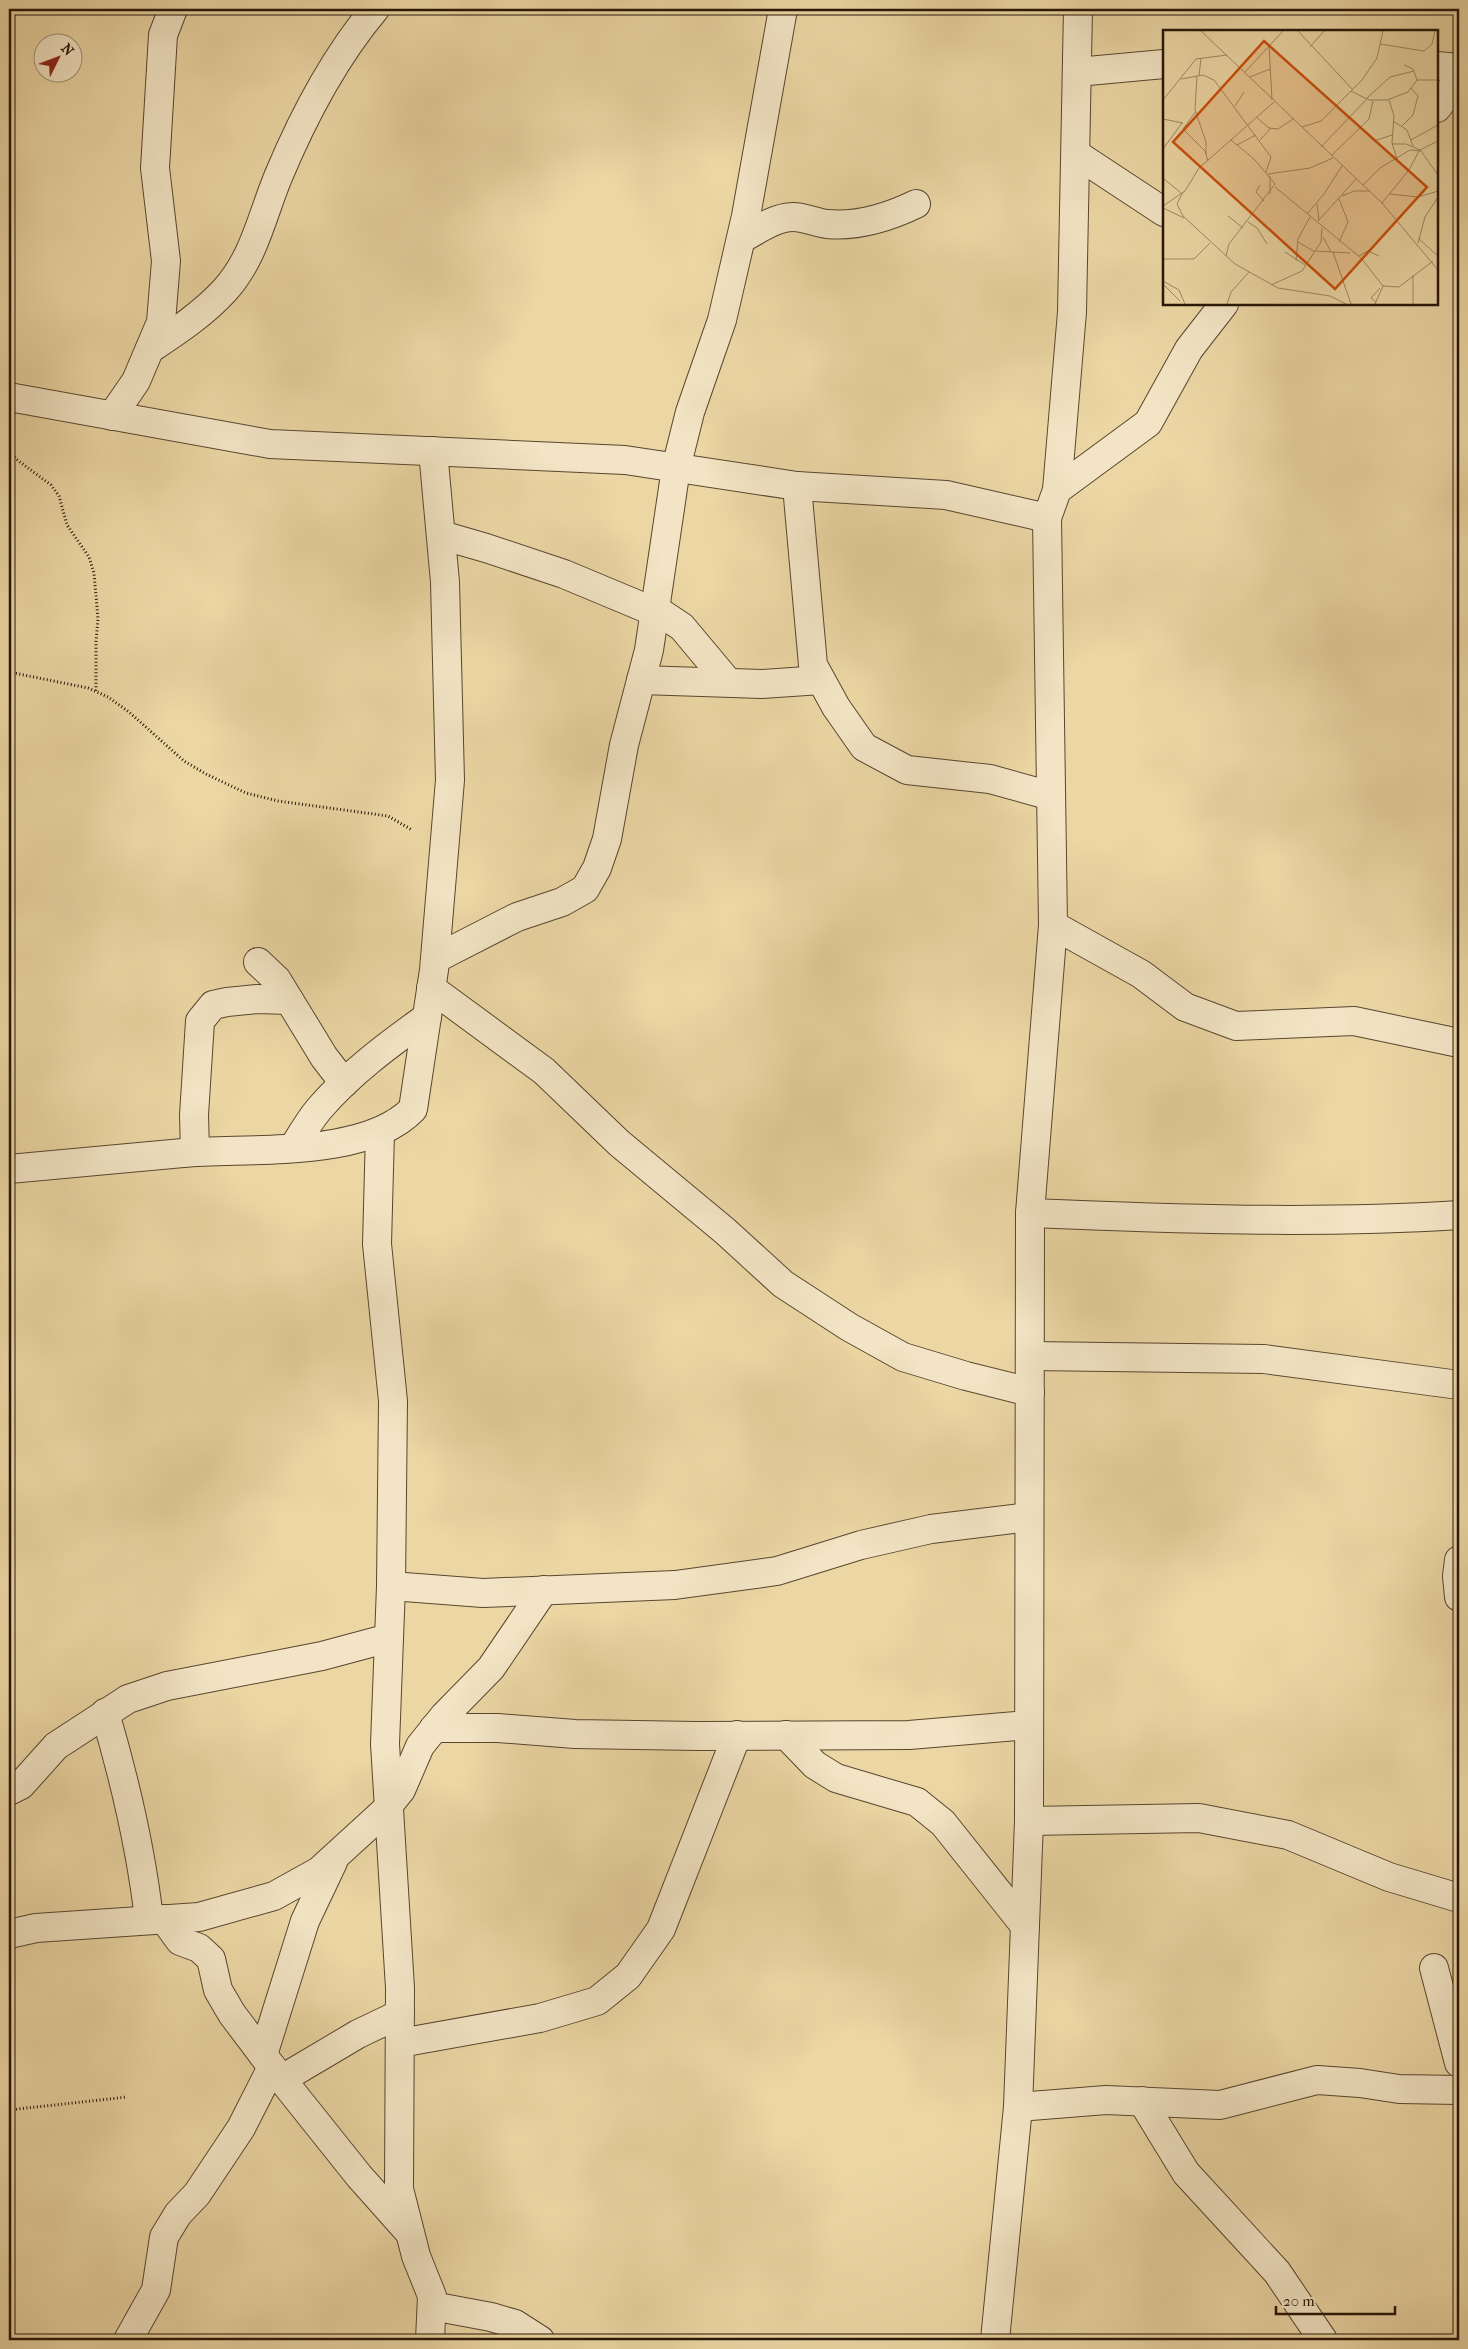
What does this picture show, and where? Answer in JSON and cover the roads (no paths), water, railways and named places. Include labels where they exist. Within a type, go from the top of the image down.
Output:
[{"type":"street","points":[[112,416],[136,381],[161,322],[166,261],[155,168],[163,35],[173,9]]},
{"type":"street","points":[[150,349],[196,318],[225,290],[242,267],[261,228],[277,180],[297,132],[333,66],[374,9]]},
{"type":"street","points":[[435,959],[517,917],[562,902],[585,888],[596,868],[607,839],[624,745],[649,650],[676,468],[690,412],[722,320],[741,239],[783,9]]},
{"type":"street","points":[[995,2340],[1018,2107],[1029,1821],[1030,1213],[1053,925],[1047,518],[1057,490],[1072,312],[1078,9]]},
{"type":"street","points":[[1077,72],[1163,64]]},
{"type":"street","points":[[1438,66],[1459,68]]},
{"type":"street","points":[[1438,107],[1459,78]]},
{"type":"street","points":[[1076,154],[1163,211]]},
{"type":"street","points":[[741,239],[771,222],[793,217],[828,224],[861,223],[892,215],[916,204]]},
{"type":"street","points":[[1057,490],[1148,423],[1189,349],[1223,305]]},
{"type":"street","points":[[9,397],[270,444],[625,460],[797,486],[946,495],[1047,518]]},
{"type":"street","points":[[9,1169],[195,1152],[293,1148],[355,1140],[380,1132],[406,1117],[413,1109],[435,959],[450,780],[445,582],[433,451]]},
{"type":"street","points":[[797,486],[813,665],[836,707],[864,747],[907,770],[990,779],[1051,796]]},
{"type":"street","points":[[441,536],[486,548],[564,574],[655,610],[682,627],[728,682]]},
{"type":"street","points":[[641,680],[762,684],[822,680]]},
{"type":"street","points":[[1053,925],[1141,974],[1186,1008],[1236,1026],[1354,1020],[1459,1043]]},
{"type":"street","points":[[258,962],[277,980],[324,1057],[344,1083]]},
{"type":"street","points":[[431,988],[544,1071],[619,1143],[725,1231],[783,1284],[849,1327],[903,1357],[966,1376],[1030,1392]]},
{"type":"street","points":[[195,1152],[194,1115],[200,1021],[213,1006],[227,1002],[258,999],[289,1000]]},
{"type":"street","points":[[293,1148],[317,1110],[344,1083],[377,1052],[427,1017]]},
{"type":"street","points":[[380,1132],[377,1244],[393,1401],[391,1586],[384,1744],[400,2014],[399,2189],[416,2256],[432,2296],[430,2340]]},
{"type":"street","points":[[1030,1213],[1149,1218],[1373,1220],[1459,1215]]},
{"type":"street","points":[[1030,1356],[1264,1360],[1459,1385]]},
{"type":"street","points":[[391,1586],[483,1593],[675,1584],[777,1571],[861,1546],[931,1529],[1030,1517]]},
{"type":"street","points":[[1459,1560],[1457,1576],[1459,1597]]},
{"type":"street","points":[[9,1934],[36,1928],[199,1917],[274,1896],[320,1871],[388,1807],[400,1790],[420,1746],[434,1728],[491,1668],[544,1590]]},
{"type":"street","points":[[9,1792],[21,1785],[56,1746],[128,1699],[167,1686],[322,1656],[389,1638]]},
{"type":"street","points":[[105,1713],[124,1780],[156,1919],[180,1941],[199,1948],[211,1959],[218,1990],[272,2067],[359,2176],[410,2233]]},
{"type":"street","points":[[434,1728],[498,1728],[575,1734],[909,1735],[1029,1725]]},
{"type":"street","points":[[400,2043],[540,2018],[597,2001],[628,1976],[661,1929],[737,1735]]},
{"type":"street","points":[[786,1735],[815,1765],[836,1778],[917,1802],[943,1823],[1025,1926]]},
{"type":"street","points":[[1029,1821],[1199,1818],[1288,1835],[1389,1877],[1459,1898]]},
{"type":"street","points":[[128,2340],[156,2290],[164,2237],[178,2214],[197,2194],[241,2128],[272,2067],[305,1921],[336,1856]]},
{"type":"street","points":[[1434,1968],[1459,2063]]},
{"type":"street","points":[[272,2067],[358,2034],[400,2014]]},
{"type":"street","points":[[1018,2107],[1106,2100],[1220,2106],[1317,2080],[1360,2082],[1399,2089],[1459,2090]]},
{"type":"street","points":[[1142,2101],[1186,2172],[1277,2272],[1323,2340]]},
{"type":"street","points":[[432,2306],[492,2317],[515,2324],[540,2340]]}]
